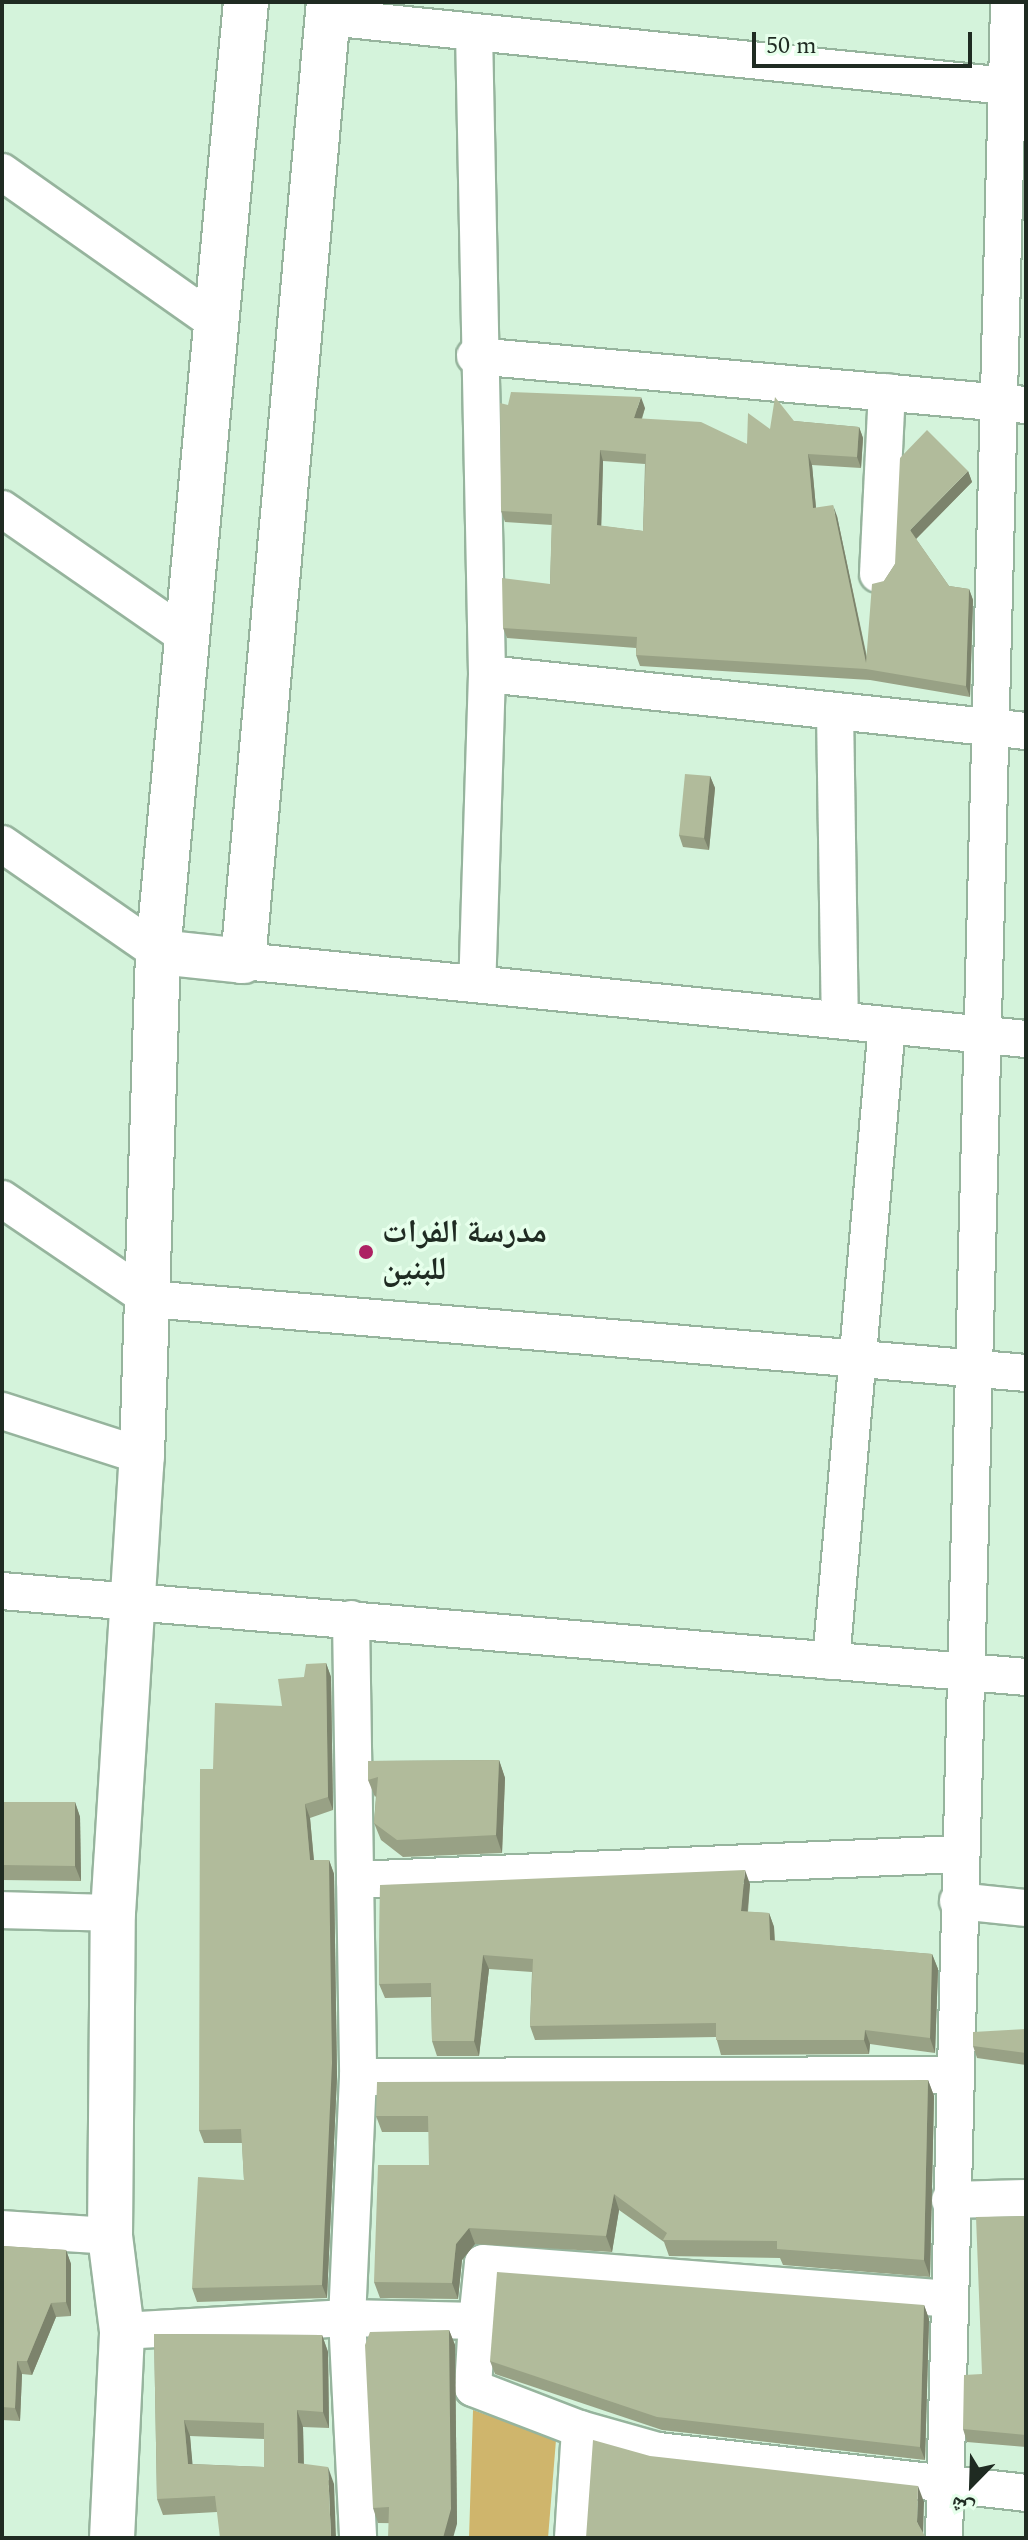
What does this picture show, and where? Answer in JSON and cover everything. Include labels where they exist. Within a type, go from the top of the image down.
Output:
[{"type":"street","points":[[944,2538],[947,2299],[989,727],[1012,404],[1016,87],[1009,2]]},
{"type":"street","points":[[109,2536],[122,2331],[110,2236],[113,1913],[142,1456],[158,952],[216,323],[241,5]]},
{"type":"street","points":[[243,961],[328,9],[474,32],[1016,87]]},
{"type":"street","points":[[474,32],[475,356],[487,674],[477,984]]},
{"type":"street","points":[[2,172],[216,323]]},
{"type":"street","points":[[475,356],[1012,404]]},
{"type":"street","points":[[878,574],[887,392]]},
{"type":"street","points":[[2,509],[187,637]]},
{"type":"street","points":[[487,674],[1026,731]]},
{"type":"street","points":[[835,711],[840,1020]]},
{"type":"street","points":[[2,844],[158,952],[1026,1039]]},
{"type":"street","points":[[831,1661],[887,1025]]},
{"type":"street","points":[[2,1199],[149,1299],[1026,1373]]},
{"type":"street","points":[[2,1411],[142,1456]]},
{"type":"street","points":[[2,1591],[1026,1677]]},
{"type":"street","points":[[351,1619],[358,2077],[347,2318],[358,2538]]},
{"type":"street","points":[[355,1880],[959,1854]]},
{"type":"street","points":[[958,1901],[1026,1908]]},
{"type":"street","points":[[2,1910],[113,1913]]},
{"type":"street","points":[[358,2077],[953,2075]]},
{"type":"street","points":[[950,2200],[1026,2198]]},
{"type":"street","points":[[2,2229],[110,2236]]},
{"type":"street","points":[[947,2299],[483,2263],[473,2388],[580,2429],[658,2451],[1026,2493]]},
{"type":"street","points":[[122,2331],[347,2318],[477,2321]]},
{"type":"street","points":[[573,2538],[580,2429]]},
{"type":"shaded area","points":[[473,2410],[556,2440],[548,2538],[469,2538]]},
{"type":"building","points":[[511,392],[641,397],[634,418],[701,422],[747,444],[748,413],[770,429],[775,397],[794,421],[859,427],[857,457],[808,454],[813,508],[833,505],[866,663],[872,584],[884,581],[895,564],[900,458],[927,430],[968,471],[910,530],[949,586],[969,589],[966,686],[866,669],[636,655],[637,637],[503,628],[502,578],[550,584],[552,514],[501,511],[500,403],[508,405]],"holes":[[[600,450],[646,454],[643,531],[597,525]]]},
{"type":"building","points":[[685,774],[710,776],[704,838],[679,835]]},
{"type":"building","points":[[326,1663],[328,1797],[305,1804],[310,1860],[329,1860],[332,2063],[322,2285],[192,2288],[198,2177],[244,2180],[241,2129],[199,2130],[200,1769],[213,1769],[215,1703],[282,1706],[278,1679],[304,1677],[306,1664]]},
{"type":"building","points":[[499,1760],[496,1835],[397,1840],[374,1823],[378,1777],[368,1780],[368,1761]]},
{"type":"building","points":[[2,1802],[75,1802],[75,1866],[2,1865]]},
{"type":"building","points":[[745,1870],[741,1911],[769,1913],[770,1940],[932,1954],[930,2038],[865,2030],[864,2040],[716,2040],[716,2023],[530,2026],[533,1959],[483,1955],[474,2041],[432,2041],[431,1983],[379,1984],[380,1885]]},
{"type":"building","points":[[1026,2029],[1026,2053],[973,2046],[973,2032]]},
{"type":"building","points":[[928,2080],[924,2260],[777,2249],[777,2241],[663,2240],[667,2233],[614,2194],[606,2236],[469,2228],[456,2244],[452,2283],[374,2282],[378,2165],[429,2165],[428,2116],[376,2116],[377,2082]]},
{"type":"building","points":[[1026,2216],[1026,2435],[963,2429],[964,2375],[982,2374],[976,2217]]},
{"type":"building","points":[[2,2246],[66,2250],[66,2302],[51,2303],[27,2361],[17,2361],[15,2408],[2,2407]]},
{"type":"building","points":[[497,2272],[924,2305],[920,2447],[657,2417],[490,2361]]},
{"type":"building","points":[[449,2330],[451,2509],[443,2538],[388,2538],[389,2507],[373,2508],[365,2345],[370,2332]]},
{"type":"building","points":[[154,2334],[322,2335],[323,2412],[297,2410],[298,2463],[328,2467],[331,2538],[220,2538],[215,2496],[157,2499]],"holes":[[[184,2420],[264,2423],[264,2467],[188,2464]]]},
{"type":"building","points":[[593,2440],[650,2456],[918,2486],[917,2522],[926,2538],[586,2538]]},
{"type":"place","name":"مدرسة الفرات للبنين","points":[[366,1252]]}]
